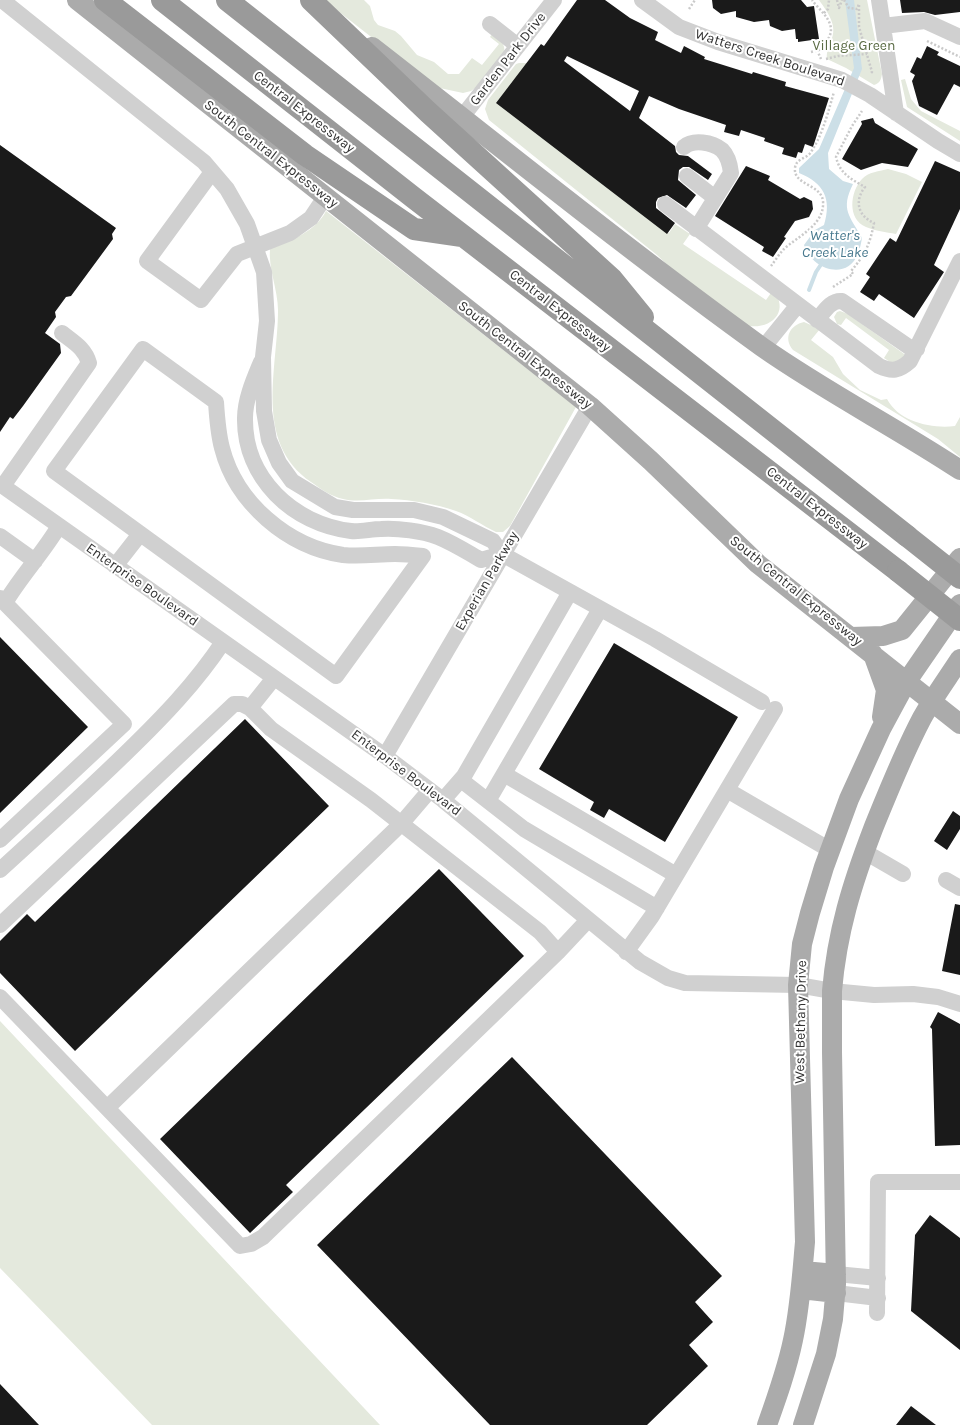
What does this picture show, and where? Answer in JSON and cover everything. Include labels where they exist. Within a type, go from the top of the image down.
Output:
[{"type":"highway","points":[[105,0],[305,155],[414,229],[463,236]]},
{"type":"highway","name":"Central Expressway","points":[[162,0],[463,236],[960,620]]},
{"type":"highway","points":[[227,0],[960,578]]},
{"type":"highway","points":[[311,0],[428,112],[612,279],[672,351]]},
{"type":"main road","name":"South Central Expressway","points":[[77,0],[590,406],[652,461],[758,564],[960,724]]},
{"type":"main road","points":[[311,0],[622,243],[764,348],[829,391],[960,470]]},
{"type":"main road","points":[[851,637],[883,636],[902,630],[960,558]]},
{"type":"main road","name":"West Bethany Drive","points":[[767,1425],[794,1340],[802,1280],[805,1242],[798,985],[802,944],[830,850],[849,799],[881,729],[907,681],[960,604]]},
{"type":"main road","points":[[873,654],[886,690],[881,729]]},
{"type":"main road","points":[[803,1425],[826,1354],[836,1293],[832,991],[835,960],[844,913],[865,852],[904,756],[932,701],[960,659]]},
{"type":"main road","points":[[802,1280],[836,1274]]},
{"type":"main road","points":[[802,1280],[836,1293]]},
{"type":"street","points":[[2,0],[204,162],[226,189],[247,224],[264,272],[267,321],[263,357],[264,411],[269,440],[279,462],[292,481],[335,507],[353,510],[414,510],[443,517],[493,541],[502,554],[769,705],[727,790],[657,908],[626,952]]},
{"type":"street","name":"Garden Park Drive","points":[[462,117],[554,0]]},
{"type":"street","name":"Watters Creek Boulevard","points":[[642,0],[679,28],[838,85],[867,93],[960,154]]},
{"type":"street","points":[[879,0],[896,113]]},
{"type":"street","points":[[883,26],[925,21],[960,37]]},
{"type":"street","points":[[490,24],[518,46]]},
{"type":"street","points":[[684,147],[690,142],[698,141],[711,145],[721,150],[730,162],[731,173],[696,229]]},
{"type":"street","points":[[212,172],[147,261],[201,300],[237,254],[290,233],[312,218],[326,197]]},
{"type":"street","points":[[687,176],[715,198]]},
{"type":"street","points":[[665,204],[696,229],[760,275],[797,306],[879,366],[890,371],[902,368],[910,361],[960,261]]},
{"type":"street","points":[[817,320],[829,305],[837,300],[842,301],[909,347],[917,349]]},
{"type":"street","points":[[764,348],[797,306]]},
{"type":"street","points":[[2,485],[89,363],[86,354],[78,345],[62,333]]},
{"type":"street","points":[[143,349],[216,402],[217,426],[222,449],[233,476],[248,500],[274,526],[306,544],[329,552],[356,556],[394,554],[423,556],[336,676],[140,534],[54,471],[143,349]]},
{"type":"street","points":[[263,357],[251,388],[245,416],[247,441],[257,470],[273,493],[292,508],[317,523],[352,531],[383,528],[438,537],[482,560],[502,554]]},
{"type":"street","name":"Experian Parkway","points":[[385,756],[590,406]]},
{"type":"street","name":"Enterprise Boulevard","points":[[2,485],[385,756],[436,795],[626,952],[668,978],[686,983],[798,985],[832,991],[874,995],[914,994],[938,997],[960,1004]]},
{"type":"street","points":[[306,544],[328,503]]},
{"type":"street","points":[[424,534],[429,514]]},
{"type":"street","points":[[0,840],[124,724],[3,601],[35,561],[59,526]]},
{"type":"street","points":[[115,566],[140,534]]},
{"type":"street","points":[[0,536],[35,561]]},
{"type":"street","points":[[107,1108],[401,824],[436,795],[461,780],[570,592]]},
{"type":"street","points":[[488,801],[600,609]]},
{"type":"street","points":[[2,863],[101,778],[170,710],[223,642]]},
{"type":"street","points":[[250,708],[274,678]]},
{"type":"street","points":[[0,925],[234,704],[242,704],[250,708],[271,729],[371,800],[540,932],[558,952]]},
{"type":"street","points":[[504,774],[676,875]]},
{"type":"street","points":[[461,780],[524,829],[657,908]]},
{"type":"street","points":[[727,790],[830,850]]},
{"type":"street","points":[[865,852],[903,874]]},
{"type":"street","points":[[946,880],[960,888]]},
{"type":"street","points":[[0,996],[240,1246],[251,1244],[263,1237],[558,952],[588,920]]},
{"type":"street","points":[[836,1293],[878,1306],[878,1182],[960,1182]]},
{"type":"street","points":[[836,1274],[878,1278]]},
{"type":"path","points":[[688,9],[695,0]]},
{"type":"path","points":[[811,52],[822,49],[824,43],[830,36],[829,23],[824,13],[812,0]]},
{"type":"path","points":[[824,13],[828,9],[829,0]]},
{"type":"path","points":[[837,0],[839,8],[843,0]]},
{"type":"path","points":[[843,0],[848,8],[857,9],[859,4],[859,27],[867,54],[870,74]]},
{"type":"path","points":[[926,41],[960,57]]},
{"type":"path","points":[[821,61],[838,56],[867,54]]},
{"type":"path","points":[[769,269],[784,249],[815,224],[821,213],[823,201],[821,195],[814,187],[800,180],[795,170],[797,163],[803,157],[810,154],[817,142],[838,85]]},
{"type":"path","points":[[827,290],[853,274],[850,271],[863,257],[871,237],[874,223],[862,215],[858,208],[859,198],[865,187],[850,178],[838,167],[836,157],[852,126],[862,111]]},
{"type":"green space","points":[[324,0],[364,0],[370,6],[374,20],[378,25],[395,31],[417,55],[434,62],[448,74],[459,74],[472,58],[482,65],[499,44],[490,37],[492,34],[503,44],[504,54],[478,86],[471,91],[463,93],[435,87]]},
{"type":"green space","name":"Village Green","points":[[819,0],[867,0],[882,74],[881,80],[878,83],[874,85],[846,68],[827,59],[827,52],[833,35],[833,24],[829,14]]},
{"type":"green space","points":[[527,63],[499,101],[669,233],[675,224],[690,234],[683,244],[766,300],[773,290],[780,305],[776,317],[765,325],[749,326],[682,279],[657,255],[489,120],[485,109],[488,100],[516,64]]},
{"type":"green space","points":[[905,79],[911,99],[921,111],[960,131],[960,141],[907,107],[901,80]]},
{"type":"green space","points":[[888,169],[906,174],[922,182],[896,234],[873,230],[866,227],[856,218],[852,205],[855,191],[862,179],[871,173]]},
{"type":"green space","points":[[326,211],[576,407],[510,526],[503,532],[496,532],[461,513],[432,504],[391,499],[349,500],[334,496],[311,482],[293,466],[281,447],[275,426],[273,403],[278,302],[270,263],[270,248],[286,242],[309,230],[322,218]]},
{"type":"green space","points":[[840,311],[848,314],[907,356],[896,362],[890,362],[884,358],[889,350],[846,318],[841,325],[837,324],[834,317],[837,312]]},
{"type":"green space","points":[[804,322],[820,329],[811,340],[833,357],[843,374],[860,390],[881,400],[887,399],[892,407],[899,413],[927,425],[946,427],[955,426],[960,417],[960,457],[938,439],[793,350],[788,337],[795,326]]},
{"type":"green space","points":[[0,1021],[380,1425],[152,1425],[0,1268]]},
{"type":"water","name":"Watter's Creek Lake","points":[[845,0],[854,0],[862,69],[828,153],[829,169],[843,181],[853,184],[847,200],[847,207],[850,218],[862,238],[858,254],[853,262],[846,268],[838,270],[822,266],[814,261],[808,254],[804,245],[815,230],[824,225],[827,207],[824,193],[820,187],[808,177],[799,173],[799,168],[819,149],[854,68]]},
{"type":"building","points":[[577,0],[605,0],[630,18],[658,32],[655,40],[681,53],[684,46],[705,57],[704,59],[752,74],[753,72],[786,82],[785,86],[829,98],[813,147],[805,144],[802,153],[798,152],[796,158],[782,154],[784,148],[764,141],[765,138],[741,130],[739,136],[724,132],[726,125],[679,109],[649,96],[639,118],[675,146],[676,152],[679,155],[688,156],[712,174],[708,180],[689,167],[683,167],[679,170],[678,180],[696,195],[686,208],[667,195],[658,198],[656,208],[675,223],[667,234],[496,103],[541,44],[544,46]],"holes":[[[567,56],[639,91],[630,111],[564,61]]]},
{"type":"building","points":[[712,0],[801,0],[807,7],[814,6],[819,39],[798,42],[798,39],[796,39],[795,29],[782,31],[770,26],[769,20],[754,22],[736,17],[736,11],[721,14],[713,8]]},
{"type":"building","points":[[900,0],[960,0],[960,12],[935,15],[924,12],[902,13]]},
{"type":"building","points":[[927,46],[939,52],[937,55],[960,66],[960,87],[954,84],[937,115],[919,106],[912,81],[915,75],[910,72],[917,57],[921,59]]},
{"type":"building","points":[[873,118],[875,123],[918,149],[908,167],[882,163],[861,170],[842,159],[862,124],[861,121]]},
{"type":"building","points":[[0,145],[116,228],[112,234],[113,239],[71,296],[66,297],[55,312],[56,317],[45,333],[60,344],[61,353],[13,419],[10,417],[0,432]]},
{"type":"building","points":[[935,161],[960,172],[960,209],[934,265],[944,272],[914,318],[879,294],[874,301],[860,292],[870,277],[866,274],[890,238],[896,242]]},
{"type":"building","points":[[746,166],[770,176],[768,180],[800,199],[804,197],[812,201],[813,209],[809,217],[795,221],[773,257],[762,251],[764,247],[715,216]]},
{"type":"building","points":[[0,637],[88,727],[0,813]]},
{"type":"building","points":[[614,643],[738,717],[665,842],[609,809],[604,818],[590,810],[594,802],[539,769]]},
{"type":"building","points":[[245,719],[329,806],[75,1051],[0,973],[0,941],[27,914],[35,922]]},
{"type":"building","points":[[953,811],[960,816],[960,829],[947,850],[934,841]]},
{"type":"building","points":[[439,869],[524,956],[286,1185],[293,1192],[250,1233],[160,1139]]},
{"type":"building","points":[[955,904],[960,905],[960,975],[942,971]]},
{"type":"building","points":[[938,1012],[960,1024],[960,1145],[935,1146],[932,1029],[930,1027]]},
{"type":"building","points":[[512,1057],[722,1276],[695,1302],[713,1322],[689,1345],[708,1366],[647,1425],[490,1425],[317,1245]]},
{"type":"building","points":[[930,1215],[960,1238],[960,1350],[911,1311],[915,1235]]},
{"type":"building","points":[[0,1384],[39,1425],[0,1425]]},
{"type":"building","points":[[911,1406],[936,1425],[896,1425]]},
{"type":"waterway","points":[[809,290],[816,272],[822,263]]}]
